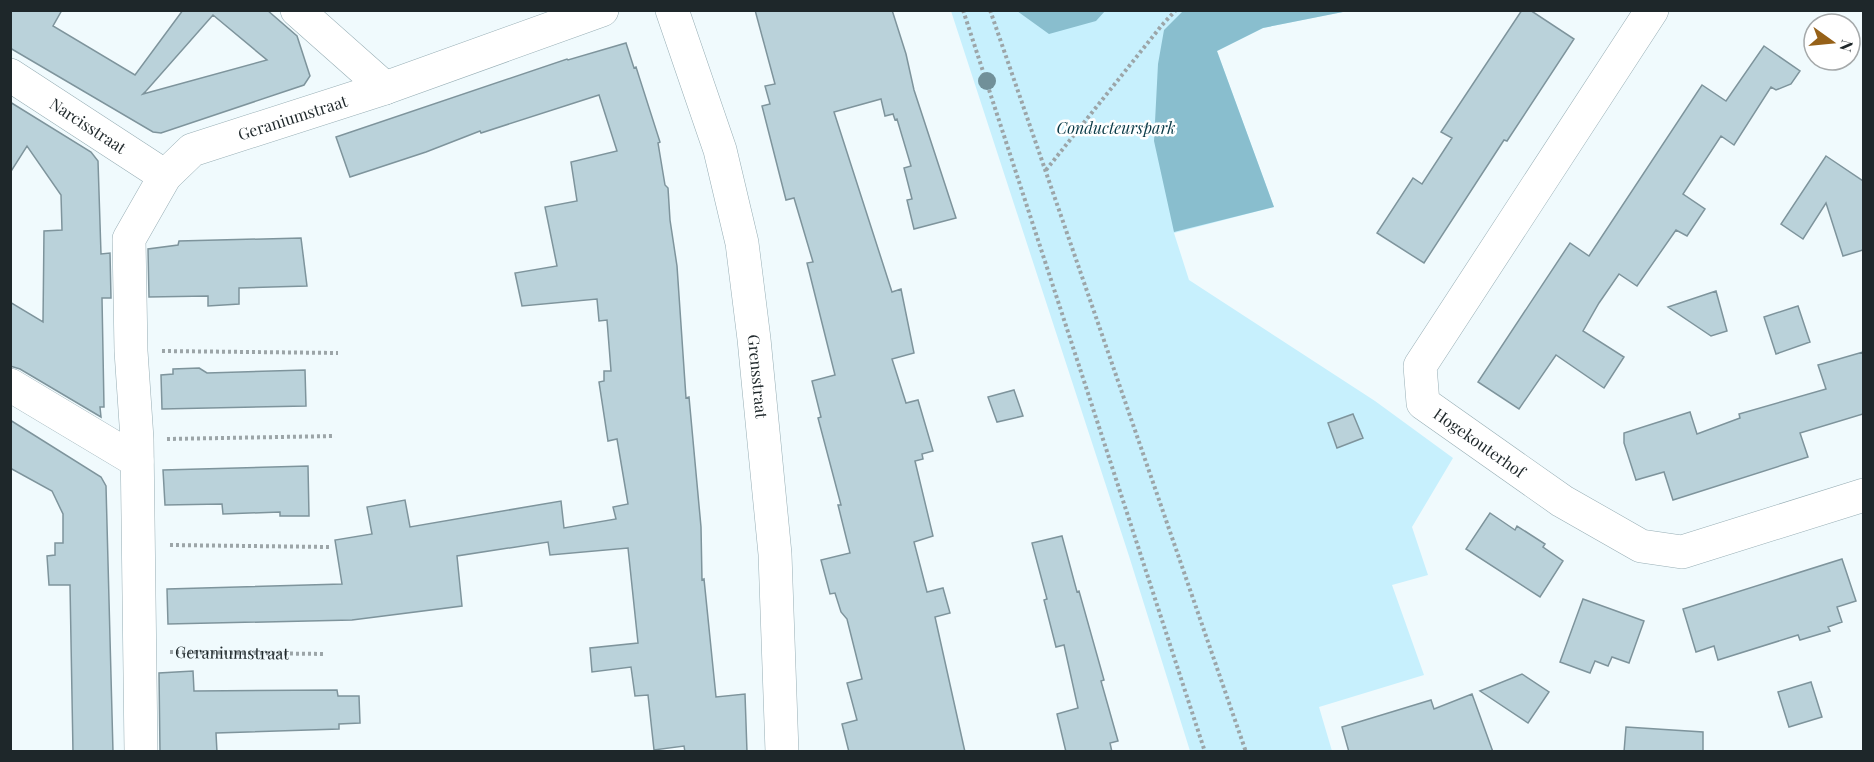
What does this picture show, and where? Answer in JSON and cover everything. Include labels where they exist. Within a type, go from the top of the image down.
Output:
[{"type":"street","points":[[297,10],[384,88]]},
{"type":"street","name":"Geraniumstraat","points":[[141,752],[137,450],[131,351],[129,239],[165,176],[192,150],[384,88],[602,10]]},
{"type":"street","name":"Grensstraat","points":[[672,10],[720,150],[742,243],[754,339],[775,554],[782,752]]},
{"type":"street","name":"Hogekouterhof","points":[[1652,10],[1420,366],[1423,404],[1562,501],[1641,546],[1682,552],[1863,495]]},
{"type":"street","name":"Narcisstraat","points":[[10,75],[165,176]]},
{"type":"street","points":[[10,385],[137,450]]},
{"type":"path","points":[[963,10],[1205,752]]},
{"type":"path","points":[[990,10],[1246,752]]},
{"type":"path","points":[[1046,170],[1161,25],[1176,10]]},
{"type":"path","points":[[131,351],[338,353]]},
{"type":"path","points":[[137,450],[334,436]]},
{"type":"path","points":[[137,544],[329,546]]},
{"type":"path","name":"Geraniumstraat","points":[[139,652],[325,654]]},
{"type":"green space","name":"Conducteurspark","points":[[951,11],[1348,11],[1263,28],[1217,51],[1274,207],[1174,233],[1189,280],[1375,401],[1453,458],[1412,527],[1428,575],[1392,585],[1424,675],[1319,707],[1332,751],[1190,751],[1129,556]]},
{"type":"shaded area","points":[[1017,11],[1105,11],[1096,21],[1049,34]]},
{"type":"shaded area","points":[[1183,11],[1348,11],[1263,28],[1217,51],[1274,207],[1174,232],[1154,141],[1158,64],[1164,30]]},
{"type":"building","points":[[10,10],[62,10],[53,26],[135,75],[183,10],[267,10],[297,36],[310,76],[304,85],[161,133],[153,132],[10,48]],"holes":[[[213,15],[267,60],[143,94]]]},
{"type":"building","points":[[755,10],[892,10],[906,54],[914,90],[956,218],[914,229],[907,200],[912,199],[904,168],[911,166],[897,119],[895,120],[893,114],[885,116],[881,99],[834,112],[892,292],[901,289],[914,353],[892,359],[906,403],[918,400],[933,451],[922,454],[923,459],[915,461],[933,536],[914,542],[927,592],[943,588],[950,613],[935,617],[965,752],[849,752],[842,724],[857,720],[847,683],[862,679],[847,619],[841,612],[835,593],[830,594],[821,560],[850,553],[838,505],[841,505],[818,418],[821,417],[812,381],[835,375],[807,263],[813,262],[794,198],[786,200],[762,106],[770,104],[765,86],[775,84]]},
{"type":"building","points":[[1522,10],[1530,10],[1574,39],[1507,141],[1504,140],[1424,263],[1377,233],[1413,178],[1422,184],[1452,138],[1441,132]]},
{"type":"building","points":[[626,43],[660,142],[658,143],[665,185],[668,188],[677,266],[686,398],[689,397],[701,527],[702,580],[704,579],[716,697],[745,694],[747,752],[685,752],[684,746],[654,750],[648,695],[635,696],[631,667],[592,672],[590,648],[638,643],[628,548],[550,555],[548,542],[457,556],[462,606],[352,620],[168,624],[167,589],[342,584],[335,540],[372,534],[367,507],[405,500],[410,527],[561,501],[564,528],[616,519],[613,507],[628,504],[617,439],[608,441],[599,382],[604,381],[604,371],[611,371],[607,320],[599,321],[597,299],[522,306],[515,273],[557,266],[545,207],[577,201],[571,162],[617,151],[599,95],[481,133],[480,131],[350,177],[336,137],[567,59]]},
{"type":"building","points":[[1764,46],[1800,71],[1791,84],[1776,90],[1771,87],[1734,145],[1721,136],[1683,194],[1705,209],[1687,236],[1676,230],[1637,286],[1619,274],[1599,303],[1583,331],[1624,357],[1604,388],[1556,355],[1519,409],[1478,382],[1570,243],[1589,256],[1702,85],[1726,101]]},
{"type":"building","points":[[10,102],[91,152],[98,161],[101,254],[110,253],[111,298],[102,298],[104,407],[100,407],[101,417],[20,369],[10,366],[10,302],[43,322],[44,231],[62,230],[61,195],[27,146],[10,173]]},
{"type":"building","points":[[1826,156],[1863,181],[1863,250],[1843,256],[1826,203],[1803,239],[1781,224]]},
{"type":"building","points":[[301,238],[307,286],[239,288],[239,304],[208,306],[208,296],[149,297],[148,249],[178,245],[179,241]]},
{"type":"building","points":[[1716,291],[1727,331],[1711,336],[1668,307]]},
{"type":"building","points":[[1798,306],[1810,342],[1776,354],[1764,317]]},
{"type":"building","points":[[1863,352],[1863,414],[1800,433],[1808,457],[1673,500],[1664,472],[1636,480],[1624,443],[1624,433],[1690,412],[1697,434],[1740,418],[1739,414],[1826,389],[1818,365]]},
{"type":"building","points":[[199,368],[207,373],[305,370],[306,406],[162,409],[161,375],[173,374],[173,369]]},
{"type":"building","points":[[1014,390],[1023,416],[997,422],[988,397]]},
{"type":"building","points":[[1353,414],[1363,438],[1337,448],[1328,423]]},
{"type":"building","points":[[10,420],[101,477],[106,486],[113,752],[73,752],[70,585],[49,585],[47,556],[55,555],[55,543],[63,543],[63,514],[52,491],[10,468]]},
{"type":"building","points":[[308,466],[309,516],[280,516],[280,512],[223,514],[222,504],[165,505],[163,470]]},
{"type":"building","points":[[1490,513],[1515,530],[1517,526],[1545,544],[1543,547],[1563,561],[1540,597],[1466,549]]},
{"type":"building","points":[[1062,536],[1104,680],[1101,681],[1118,741],[1110,743],[1112,752],[1066,752],[1057,714],[1078,708],[1064,645],[1056,647],[1044,600],[1047,599],[1032,543]]},
{"type":"building","points":[[1842,559],[1856,601],[1837,607],[1842,622],[1828,627],[1830,631],[1800,640],[1798,635],[1718,660],[1714,646],[1696,652],[1683,609]]},
{"type":"building","points":[[1583,599],[1644,621],[1629,663],[1612,657],[1608,666],[1595,661],[1590,673],[1560,662]]},
{"type":"building","points":[[193,671],[194,691],[337,690],[338,696],[359,696],[360,723],[339,724],[339,729],[216,733],[217,752],[160,752],[159,673]]},
{"type":"building","points":[[1522,674],[1549,692],[1528,723],[1480,691]]},
{"type":"building","points":[[1811,682],[1822,717],[1789,727],[1778,692]]},
{"type":"building","points":[[1472,694],[1493,752],[1349,752],[1342,727],[1431,700],[1434,709]]},
{"type":"building","points":[[1626,727],[1703,732],[1703,752],[1624,752]]}]
